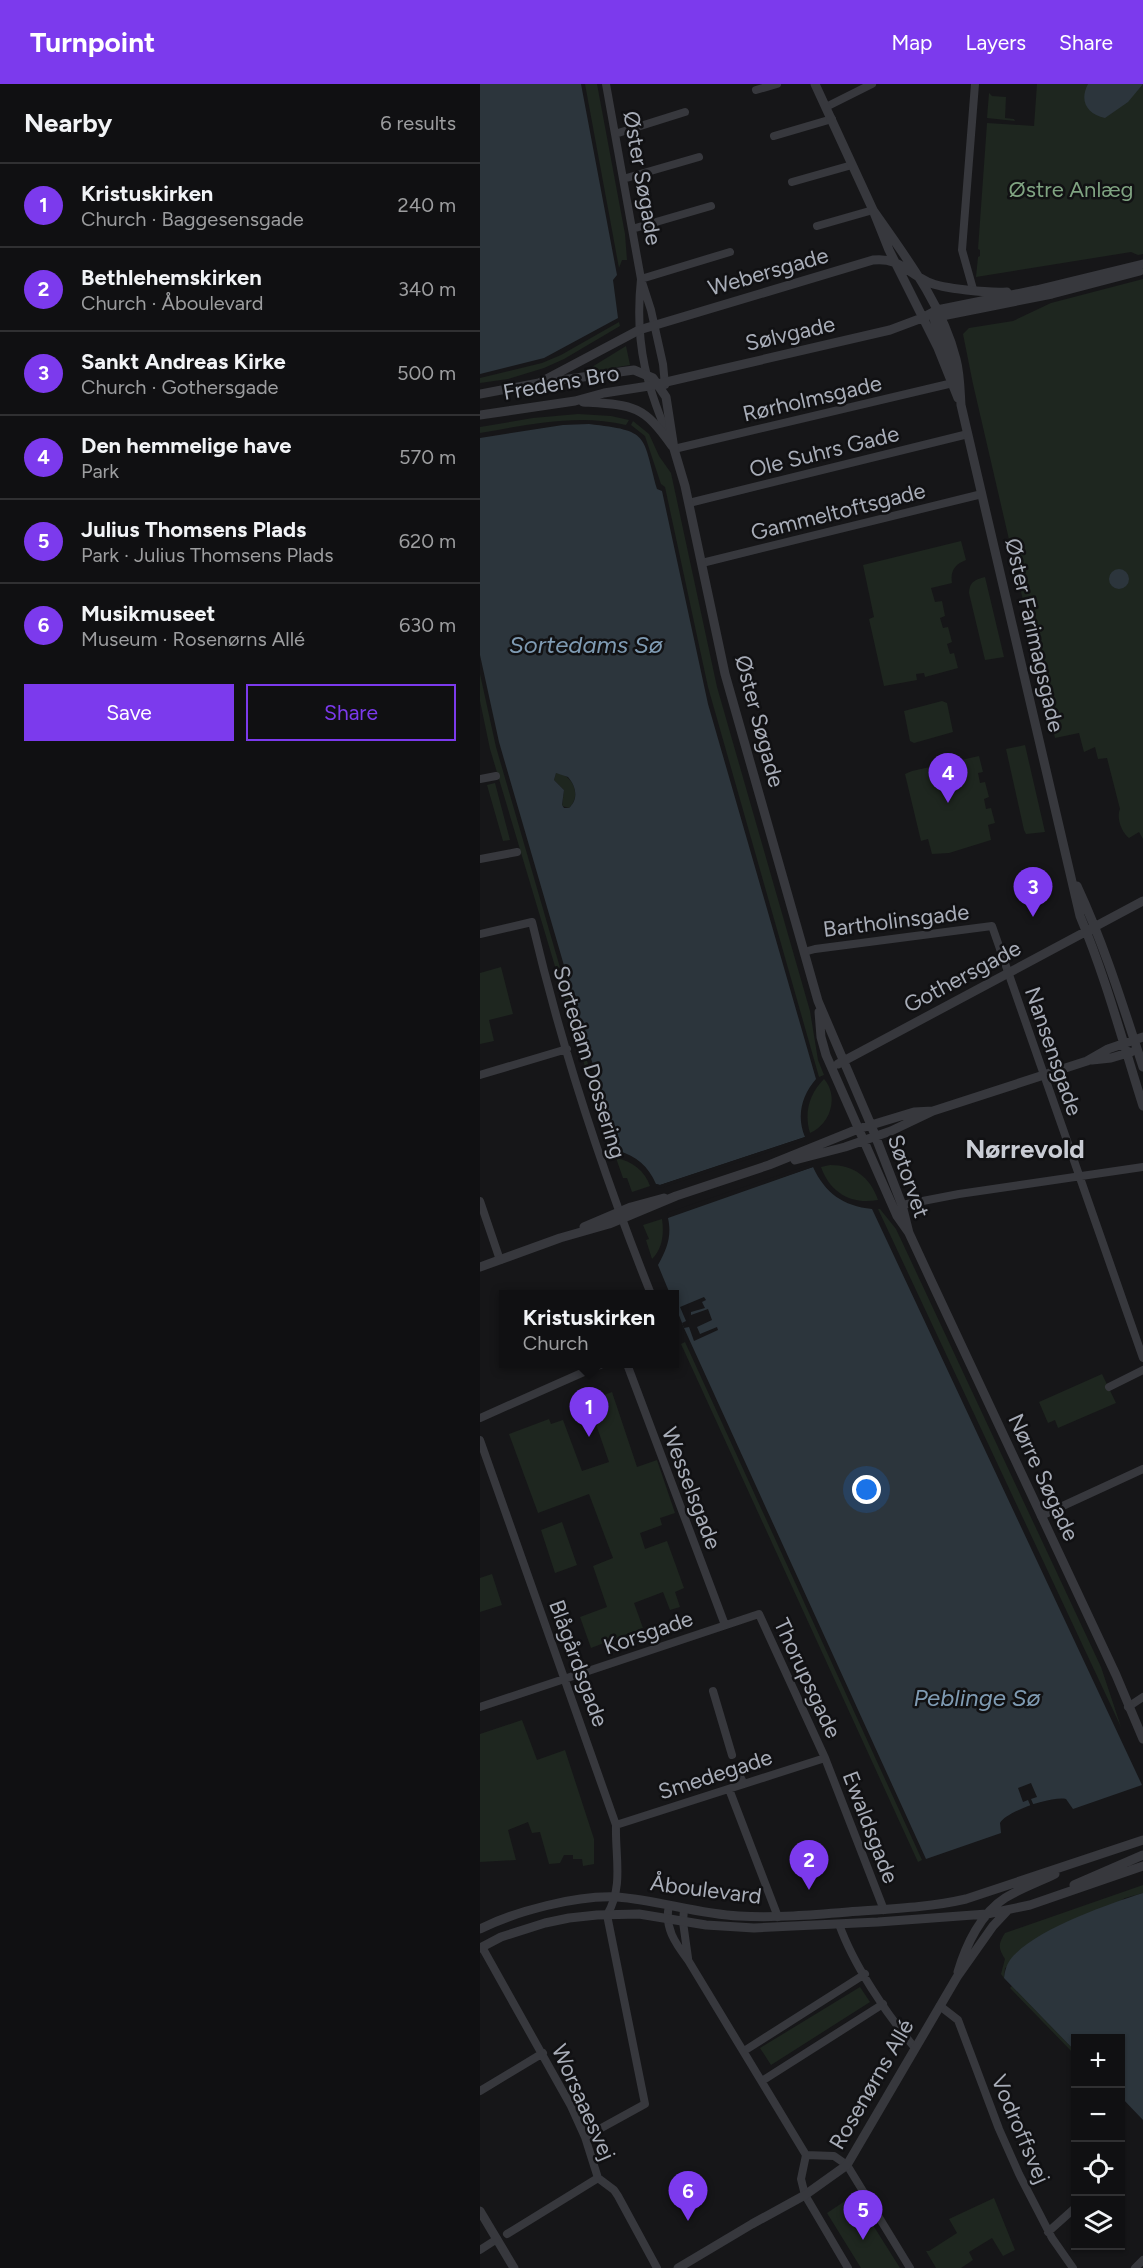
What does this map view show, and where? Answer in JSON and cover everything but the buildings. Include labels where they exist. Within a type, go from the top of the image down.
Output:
[{"type":"street","name":"Øster Søgade","points":[[606,84],[641,279],[654,325],[656,409],[674,449]]},
{"type":"street","points":[[756,90],[777,84]]},
{"type":"street","name":"Øster Farimagsgade","points":[[815,84],[894,261],[955,382]]},
{"type":"street","points":[[826,107],[872,84]]},
{"type":"street","points":[[973,290],[962,250],[975,84]]},
{"type":"street","points":[[615,134],[684,112]]},
{"type":"street","points":[[774,136],[832,119]]},
{"type":"street","points":[[623,179],[699,157]]},
{"type":"street","points":[[792,182],[852,165]]},
{"type":"street","points":[[632,229],[711,206]]},
{"type":"street","points":[[817,226],[873,210]]},
{"type":"street","name":"Øster Farimagsgade","points":[[873,210],[914,273],[936,314],[968,434],[1080,916],[1090,929]]},
{"type":"street","points":[[641,279],[730,252]]},
{"type":"street","name":"Webersgade","points":[[639,330],[873,260],[894,261]]},
{"type":"street","name":"Sølvgade","points":[[894,261],[928,282],[939,285],[1000,292],[1036,290]]},
{"type":"street","name":"Sølvgade","points":[[657,384],[890,330],[936,314],[1143,264]]},
{"type":"street","name":"Sølvgade","points":[[936,314],[1052,294],[1143,270]]},
{"type":"street","name":"Øster Søgade","points":[[641,279],[638,313],[646,374]]},
{"type":"street","name":"Fredens Bro","points":[[539,383],[639,330]]},
{"type":"street","name":"Fredens Bro","points":[[480,394],[634,370],[646,374],[666,397]]},
{"type":"street","name":"Rørholmsgade","points":[[674,449],[955,382]]},
{"type":"street","name":"Fredens Bro","points":[[480,415],[575,401],[604,393],[657,384]]},
{"type":"street","name":"Øster Søgade","points":[[666,397],[674,449],[689,502],[726,674],[818,1001]]},
{"type":"street","points":[[575,401],[624,405],[636,409],[656,424],[674,449]]},
{"type":"street","name":"Ole Suhrs Gade","points":[[689,502],[968,434]]},
{"type":"street","name":"Gammeltoftsgade","points":[[702,563],[982,494]]},
{"type":"street","points":[[480,779],[496,776]]},
{"type":"street","points":[[480,860],[517,852]]},
{"type":"street","name":"Gothersgade","points":[[832,1068],[1143,901]]},
{"type":"street","name":"Sortedam Dossering","points":[[480,934],[532,922],[542,966],[603,1166],[650,1290]]},
{"type":"street","name":"Bartholinsgade","points":[[804,952],[992,926]]},
{"type":"street","name":"Nansensgade","points":[[992,926],[1078,1177],[1142,1353]]},
{"type":"street","points":[[1090,929],[1143,1106]]},
{"type":"street","points":[[1090,929],[1140,1043],[1143,1067]]},
{"type":"street","name":"Søtorvet","points":[[818,1001],[871,1125],[902,1205],[909,1233]]},
{"type":"street","name":"Søtorvet","points":[[818,1001],[821,1037],[832,1068],[897,1216],[909,1233]]},
{"type":"street","points":[[1087,1061],[1124,1043],[1140,1043]]},
{"type":"street","points":[[769,1165],[832,1151],[912,1122],[933,1111],[1087,1061],[1127,1053],[1140,1043]]},
{"type":"street","points":[[480,1075],[567,1049]]},
{"type":"street","points":[[480,1267],[621,1215],[650,1200],[676,1196],[769,1165],[858,1129],[914,1112],[933,1111]]},
{"type":"street","points":[[902,1205],[959,1194],[1143,1167]]},
{"type":"street","points":[[480,1201],[500,1260]]},
{"type":"street","name":"Nørre Søgade","points":[[909,1233],[1116,1675],[1143,1739]]},
{"type":"street","points":[[480,1418],[593,1368]]},
{"type":"street","name":"Wesselsgade","points":[[628,1368],[724,1625]]},
{"type":"street","points":[[1109,1387],[1143,1370]]},
{"type":"street","name":"Blågårdsgade","points":[[480,1440],[566,1678],[616,1825],[618,1876],[615,1900]]},
{"type":"street","points":[[1041,1516],[1143,1469]]},
{"type":"street","name":"Korsgade","points":[[480,1707],[759,1614]]},
{"type":"street","name":"Thorupsgade","points":[[759,1614],[825,1758]]},
{"type":"street","points":[[713,1691],[732,1755]]},
{"type":"street","points":[[1128,1707],[1143,1697]]},
{"type":"street","name":"Smedegade","points":[[616,1825],[825,1758]]},
{"type":"street","name":"Ewaldsgade","points":[[825,1758],[884,1910]]},
{"type":"street","points":[[736,1769],[744,1784]]},
{"type":"street","points":[[729,1789],[778,1917]]},
{"type":"street","points":[[1082,1860],[1140,1840]]},
{"type":"street","points":[[1052,1897],[1087,1878],[1143,1855]]},
{"type":"street","name":"Åboulevard","points":[[480,1929],[531,1911],[567,1902],[615,1900],[712,1914],[778,1917],[884,1910],[957,1901],[1082,1860]]},
{"type":"street","name":"Rosenørns Allé","points":[[957,1977],[965,1950],[987,1914],[1006,1897],[1082,1860]]},
{"type":"street","points":[[1052,1897],[1143,1866]]},
{"type":"street","name":"Åboulevard","points":[[481,1947],[501,1937],[569,1918],[639,1914],[722,1927],[754,1928],[987,1914],[1007,1911],[1052,1897]]},
{"type":"street","points":[[585,2137],[645,2104],[607,1915],[615,1900]]},
{"type":"street","points":[[669,1906],[666,1918],[673,1937],[806,2155],[801,2179],[805,2195],[848,2268]]},
{"type":"street","points":[[684,1909],[683,1922],[688,1960]]},
{"type":"street","name":"Rosenørns Allé","points":[[678,2268],[805,2195],[847,2165],[957,1977],[993,1926],[1007,1911]]},
{"type":"street","points":[[839,1924],[844,1938],[883,2004],[915,2048]]},
{"type":"street","name":"Worsaaesvej","points":[[481,1947],[543,2053],[585,2137],[598,2178],[614,2190],[657,2268]]},
{"type":"street","points":[[744,2051],[865,1974]]},
{"type":"street","points":[[762,2081],[883,2004]]},
{"type":"street","name":"Vodroffsvej","points":[[940,2006],[958,2020],[999,2129],[1048,2232],[1073,2268]]},
{"type":"street","points":[[480,2091],[543,2053]]},
{"type":"street","points":[[806,2155],[834,2156],[847,2165],[910,2268]]},
{"type":"street","points":[[507,2234],[598,2178]]},
{"type":"street","points":[[480,2211],[514,2268]]},
{"type":"street","points":[[1048,2232],[1071,2211]]},
{"type":"street","points":[[480,2250],[497,2239]]},
{"type":"street","points":[[1135,2268],[1143,2260]]},
{"type":"green space","points":[[585,84],[597,84],[625,234],[627,260],[622,260],[619,268]]},
{"type":"green space","name":"Østre Anlæg","points":[[1037,84],[1143,84],[1143,254],[1138,255],[1131,252],[976,277],[980,256],[978,249],[987,123],[1034,126]]},
{"type":"green space","points":[[989,93],[992,96],[1006,97],[1005,118],[1015,121],[987,118]]},
{"type":"green space","points":[[1143,279],[1143,839],[1139,832],[1129,838],[1122,829],[1119,821],[1120,809],[1107,758],[1098,759],[1095,747],[1084,752],[1079,733],[1055,738],[963,334],[969,328],[1013,321],[1051,303]]},
{"type":"green space","points":[[619,322],[620,326],[544,368],[508,379],[480,383],[480,378],[542,363],[561,355]]},
{"type":"green space","points":[[626,346],[630,365],[588,372],[587,370]]},
{"type":"green space","points":[[578,414],[611,416],[629,420],[626,425],[571,420],[480,433],[480,427],[533,418]]},
{"type":"green space","points":[[633,421],[649,434],[659,456],[671,473],[717,687],[810,1011],[818,1060],[824,1075],[819,1077],[708,687],[665,487],[661,484],[645,436],[631,425]]},
{"type":"green space","points":[[961,541],[966,560],[954,568],[952,583],[931,588],[935,602],[942,601],[945,616],[940,618],[943,628],[948,627],[952,642],[947,644],[950,654],[954,653],[958,668],[925,677],[924,673],[916,674],[917,680],[884,686],[869,619],[874,617],[863,565]]},
{"type":"green space","points":[[985,577],[1004,657],[985,660],[969,593],[974,582]]},
{"type":"green space","points":[[480,674],[496,747],[601,1109],[598,1110],[490,749],[480,701]]},
{"type":"green space","points":[[942,701],[947,703],[953,732],[914,743],[910,741],[904,711]]},
{"type":"green space","points":[[1025,745],[1045,832],[1026,834],[1024,830],[1006,749]]},
{"type":"green space","points":[[979,756],[983,772],[978,773],[980,783],[985,782],[989,797],[984,799],[986,809],[991,808],[995,823],[988,825],[991,840],[949,853],[932,854],[928,839],[921,841],[905,774]]},
{"type":"green space","points":[[556,773],[567,777],[574,786],[575,798],[569,808],[562,806],[564,790],[554,780]]},
{"type":"green space","points":[[495,783],[510,840],[503,841],[487,785]]},
{"type":"green space","points":[[501,967],[513,1014],[489,1020],[494,1041],[480,1044],[480,973]]},
{"type":"green space","points":[[824,1079],[831,1093],[830,1109],[823,1123],[810,1133],[809,1104],[811,1097]]},
{"type":"green space","points":[[616,1158],[637,1168],[645,1176],[650,1186],[632,1192],[627,1178],[623,1178]]},
{"type":"green space","points":[[830,1165],[846,1167],[860,1174],[875,1192],[878,1200],[859,1201],[836,1190],[821,1167]]},
{"type":"green space","points":[[878,1209],[896,1229],[1101,1667],[1121,1727]]},
{"type":"green space","points":[[662,1219],[662,1240],[652,1259],[646,1240],[649,1239],[643,1225]]},
{"type":"green space","points":[[685,1342],[922,1860],[918,1862],[681,1344]]},
{"type":"green space","points":[[1102,1374],[1116,1403],[1058,1428],[1055,1420],[1048,1423],[1039,1402]]},
{"type":"green space","points":[[612,1392],[637,1467],[657,1460],[675,1513],[660,1518],[662,1525],[640,1533],[645,1549],[667,1541],[684,1588],[675,1592],[680,1607],[670,1610],[663,1592],[634,1603],[643,1628],[591,1648],[580,1617],[607,1607],[593,1566],[613,1558],[589,1494],[538,1513],[509,1434],[549,1419],[551,1424],[563,1420],[582,1471],[609,1462],[588,1401]]},
{"type":"green space","points":[[562,1522],[577,1565],[555,1573],[541,1530]]},
{"type":"green space","points":[[492,1574],[502,1605],[480,1612],[480,1578]]},
{"type":"green space","points":[[522,1720],[537,1760],[565,1750],[594,1839],[594,1864],[583,1866],[582,1859],[573,1859],[573,1855],[564,1855],[560,1863],[549,1864],[540,1832],[532,1833],[528,1822],[508,1830],[516,1860],[480,1862],[480,1734]]},
{"type":"green space","points":[[1143,1885],[1143,1893],[1125,1898],[1005,1968],[1004,1978],[1001,1974],[1005,1959],[1000,1946],[1005,1933]]},
{"type":"green space","points":[[1012,1986],[1071,2047],[1071,2051],[1010,1988]]},
{"type":"green space","points":[[860,1987],[870,2002],[771,2065],[760,2048]]},
{"type":"green space","points":[[854,2195],[900,2268],[861,2268],[827,2213]]},
{"type":"green space","points":[[994,2198],[1015,2250],[1003,2256],[992,2238],[969,2252],[973,2260],[961,2268],[936,2268],[926,2251],[957,2233],[949,2219]]},
{"type":"water","points":[[480,84],[581,84],[617,275],[613,280],[618,318],[544,358],[480,374]]},
{"type":"water","points":[[1088,84],[1143,84],[1128,102],[1105,118],[1093,113],[1086,106],[1084,96]]},
{"type":"water","name":"Sortedams Sø","points":[[589,424],[623,429],[640,438],[645,446],[657,489],[662,491],[708,704],[816,1079],[807,1092],[802,1106],[801,1121],[805,1137],[660,1185],[656,1184],[641,1163],[618,1151],[499,742],[480,655],[480,438],[563,425]],"holes":[[[556,773],[568,777],[573,784],[575,797],[569,808],[564,808],[562,805],[564,790],[554,780]]]},
{"type":"water","points":[[1119,569],[1126,572],[1129,579],[1126,586],[1119,589],[1112,586],[1109,579],[1112,572]]},
{"type":"water","name":"Peblinge Sø","points":[[813,1167],[823,1184],[836,1197],[852,1205],[872,1209],[1142,1785],[1073,1809],[1066,1799],[1030,1805],[1004,1818],[1000,1823],[1001,1833],[926,1859],[684,1328],[679,1315],[679,1290],[668,1290],[658,1265],[668,1242],[670,1215]]},
{"type":"water","points":[[1143,1893],[1143,2120],[1125,2101],[1125,2034],[1071,2034],[1071,2047],[1004,1978],[1010,1960],[1020,1949],[1052,1929],[1110,1904]]},
{"type":"pier","points":[[805,1137],[805,1140],[661,1188],[656,1184],[660,1185]]},
{"type":"pier","points":[[812,1164],[813,1167],[668,1218],[669,1212]]},
{"type":"pier","points":[[704,1297],[706,1300],[702,1302],[705,1308],[691,1312],[691,1315],[708,1309],[712,1320],[697,1327],[700,1334],[717,1327],[718,1330],[694,1341],[689,1327],[684,1328],[682,1323],[686,1321],[680,1307]]},
{"type":"pier","points":[[1031,1783],[1037,1797],[1031,1799],[1034,1806],[1031,1807],[1028,1800],[1023,1802],[1018,1788]]},
{"type":"place","name":"Den hemmelige have","points":[[948,803]]},
{"type":"place","name":"Sankt Andreas Kirke","points":[[1033,917]]},
{"type":"place","name":"Kristuskirken","points":[[589,1437]]},
{"type":"place","name":"Bethlehemskirken","points":[[809,1890]]},
{"type":"place","name":"Musikmuseet","points":[[688,2221]]},
{"type":"place","name":"Julius Thomsens Plads","points":[[863,2240]]},
{"type":"district","name":"Nørrevold","points":[[1025,1149]]}]
